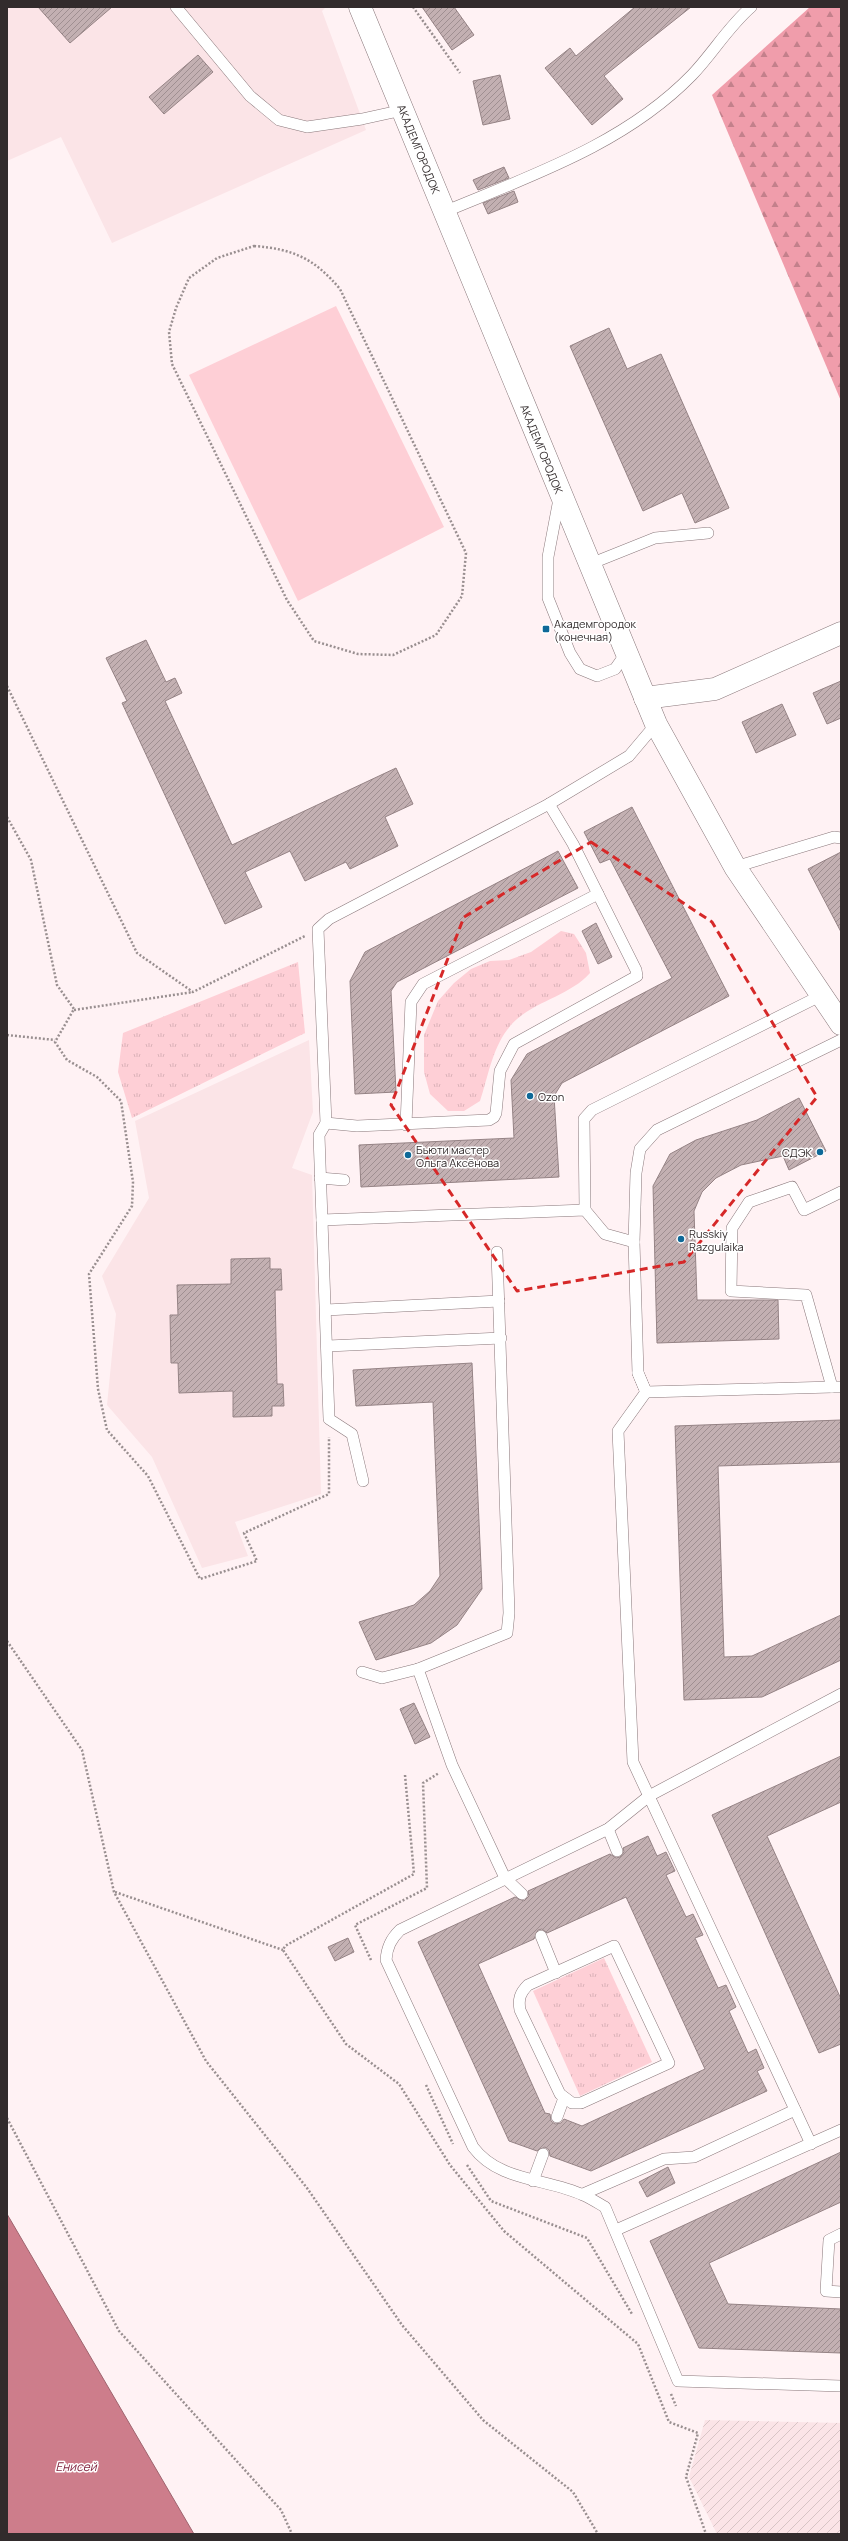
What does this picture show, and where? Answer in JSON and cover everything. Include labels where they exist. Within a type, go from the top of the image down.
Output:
[{"type":"street","name":"АКАДЕМГОРОДОК","points":[[360,7],[656,724],[735,867],[841,1024]]},
{"type":"street","points":[[646,698],[715,689],[841,633]]},
{"type":"lane","points":[[176,7],[250,96],[279,120],[308,127],[362,119],[403,110]]},
{"type":"lane","points":[[444,212],[572,158],[645,115],[692,75],[735,22],[751,7]]},
{"type":"lane","points":[[560,492],[548,557],[548,598],[558,625],[570,653],[580,669],[597,676],[614,669],[627,652]]},
{"type":"lane","points":[[590,564],[655,538],[708,533]]},
{"type":"lane","points":[[363,1481],[352,1434],[330,1419],[320,1178],[319,1135],[326,1123],[318,929],[330,918],[550,804],[629,756],[656,724]]},
{"type":"lane","points":[[326,1123],[357,1126],[406,1125],[489,1120],[494,1117],[500,1071],[514,1044],[637,976],[636,970],[598,894],[550,804]]},
{"type":"lane","points":[[735,867],[834,837],[841,838]]},
{"type":"lane","points":[[406,1125],[410,1002],[422,984],[598,894]]},
{"type":"lane","points":[[634,1242],[605,1234],[585,1210],[584,1119],[592,1110],[822,994]]},
{"type":"lane","points":[[646,1392],[638,1374],[634,1242],[636,1173],[640,1149],[657,1130],[841,1040]]},
{"type":"lane","points":[[320,1178],[344,1180]]},
{"type":"lane","points":[[646,1392],[836,1387],[806,1295],[731,1291],[732,1228],[749,1202],[792,1187],[804,1210],[841,1192]]},
{"type":"lane","points":[[322,1220],[585,1210]]},
{"type":"lane","points":[[362,1672],[382,1678],[418,1669],[507,1633],[509,1613],[497,1252]]},
{"type":"lane","points":[[326,1310],[499,1301]]},
{"type":"lane","points":[[328,1346],[501,1338]]},
{"type":"lane","points":[[646,1392],[618,1431],[632,1762],[811,2144]]},
{"type":"lane","points":[[418,1669],[452,1765],[505,1878],[522,1894]]},
{"type":"lane","points":[[841,1694],[649,1796],[608,1829],[400,1930],[392,1938],[386,1949],[386,1960],[473,2147],[481,2157],[491,2164],[533,2181],[582,2194],[605,2207],[616,2230],[678,2381],[841,2386]]},
{"type":"lane","points":[[608,1829],[617,1851]]},
{"type":"lane","points":[[541,1936],[556,1973]]},
{"type":"lane","points":[[614,1946],[669,2063],[581,2103],[572,2103],[564,2098],[520,2010],[519,2001],[521,1992],[528,1985],[614,1946]]},
{"type":"lane","points":[[557,2117],[564,2098]]},
{"type":"lane","points":[[582,2194],[664,2159],[694,2157],[795,2110]]},
{"type":"lane","points":[[616,2230],[841,2130]]},
{"type":"lane","points":[[533,2181],[543,2154]]},
{"type":"lane","points":[[841,2234],[828,2240],[826,2291],[841,2292]]},
{"type":"path","points":[[413,7],[460,73]]},
{"type":"path","points":[[254,246],[281,248],[309,259],[327,274],[340,289],[466,553],[462,596],[436,635],[393,655],[358,654],[314,642],[287,600],[172,364],[169,332],[176,308],[189,278],[217,258],[254,246]]},
{"type":"path","points":[[7,686],[137,953],[192,992]]},
{"type":"path","points":[[7,817],[31,860],[57,985],[74,1009]]},
{"type":"path","points":[[74,1009],[192,992],[318,929]]},
{"type":"path","points":[[55,1042],[74,1009]]},
{"type":"path","points":[[7,1036],[55,1042],[67,1060],[97,1076],[120,1101],[133,1182],[132,1206],[89,1274],[98,1389],[107,1430],[148,1476],[200,1579],[257,1561],[244,1533],[329,1494],[330,1419]]},
{"type":"path","points":[[7,1641],[82,1750],[114,1892],[206,2061],[307,2188],[402,2325],[483,2420],[573,2492],[598,2534]]},
{"type":"path","points":[[371,1961],[355,1925],[427,1888],[423,1783]]},
{"type":"path","points":[[114,1892],[283,1950]]},
{"type":"path","points":[[422,2078],[448,2136],[457,2149]]},
{"type":"path","points":[[7,2118],[119,2331],[281,2510],[292,2534]]},
{"type":"path","points":[[465,2162],[491,2202],[587,2238],[634,2318]]},
{"type":"path","points":[[670,2392],[676,2406]]},
{"type":"highlighted area","points":[[591,842],[712,922],[817,1097],[684,1262],[517,1291],[391,1105],[464,917]]},
{"type":"shaded area","points":[[7,7],[326,7],[322,11],[366,130],[112,243],[61,137],[7,161]]},
{"type":"shaded area","points":[[309,1040],[313,1112],[292,1168],[312,1175],[321,1494],[235,1522],[248,1556],[202,1568],[152,1457],[107,1405],[116,1314],[102,1276],[149,1198],[135,1121]]},
{"type":"shaded area","points":[[705,2420],[841,2423],[841,2534],[717,2534],[689,2477]]},
{"type":"green space","points":[[810,7],[841,7],[841,401],[712,95]]},
{"type":"green space","points":[[336,306],[444,527],[298,601],[189,375]]},
{"type":"green space","points":[[561,931],[574,934],[586,953],[590,973],[571,989],[536,1006],[515,1021],[507,1030],[498,1046],[480,1101],[464,1111],[448,1111],[430,1094],[424,1072],[424,1035],[438,1001],[454,983],[471,969],[490,961],[509,960],[531,952]]},
{"type":"green space","points":[[298,962],[305,1033],[132,1118],[118,1072],[123,1033]]},
{"type":"green space","points":[[604,1958],[652,2062],[580,2096],[533,1991]]},
{"type":"water","name":"Енисей","points":[[7,2214],[194,2534],[7,2534]]},
{"type":"building","points":[[38,7],[112,7],[70,43]]},
{"type":"building","points":[[422,7],[454,7],[474,35],[452,50]]},
{"type":"building","points":[[635,7],[691,7],[604,76],[623,99],[592,125],[545,68],[570,48],[576,56]]},
{"type":"building","points":[[198,55],[213,72],[164,114],[149,97]]},
{"type":"building","points":[[500,75],[510,119],[483,125],[473,81]]},
{"type":"building","points":[[504,167],[509,178],[478,190],[473,180]]},
{"type":"building","points":[[514,191],[518,202],[488,214],[483,203]]},
{"type":"building","points":[[609,328],[627,369],[661,354],[729,508],[695,523],[682,493],[643,511],[570,346]]},
{"type":"building","points":[[146,640],[166,682],[175,678],[182,693],[165,701],[232,845],[396,768],[413,804],[385,817],[398,846],[350,869],[346,862],[305,881],[290,851],[245,872],[262,907],[225,924],[122,703],[127,701],[106,658]]},
{"type":"building","points":[[841,681],[841,718],[827,724],[813,693]]},
{"type":"building","points":[[782,704],[796,735],[756,753],[742,722]]},
{"type":"building","points":[[632,807],[729,996],[562,1083],[554,1096],[559,1177],[361,1187],[359,1145],[514,1138],[511,1080],[527,1054],[672,978],[610,859],[600,863],[584,832]]},
{"type":"building","points":[[558,851],[578,888],[397,982],[391,991],[396,1092],[355,1094],[350,981],[365,952]]},
{"type":"building","points":[[841,852],[841,932],[808,869]]},
{"type":"building","points":[[596,923],[612,957],[598,964],[582,931]]},
{"type":"building","points":[[799,1098],[826,1151],[789,1170],[783,1156],[741,1165],[716,1178],[702,1192],[694,1211],[697,1300],[778,1300],[779,1339],[657,1343],[653,1186],[670,1154],[696,1140],[757,1120]]},
{"type":"building","points":[[270,1258],[270,1269],[281,1269],[282,1290],[275,1290],[277,1384],[283,1384],[284,1406],[272,1406],[272,1416],[233,1417],[233,1391],[179,1393],[178,1363],[171,1363],[170,1315],[178,1315],[177,1285],[231,1284],[231,1259]]},
{"type":"building","points":[[472,1363],[482,1589],[457,1625],[431,1643],[376,1660],[359,1622],[414,1605],[430,1591],[440,1576],[433,1402],[356,1406],[353,1370]]},
{"type":"building","points":[[841,1420],[841,1462],[718,1466],[724,1657],[752,1656],[841,1615],[841,1660],[762,1697],[684,1700],[675,1426]]},
{"type":"building","points":[[414,1703],[430,1737],[415,1744],[400,1709]]},
{"type":"building","points":[[841,1756],[841,1802],[767,1836],[841,1999],[841,2044],[819,2053],[712,1815]]},
{"type":"building","points":[[648,1836],[657,1856],[666,1852],[675,1871],[666,1875],[686,1917],[693,1914],[703,1935],[695,1938],[718,1988],[726,1985],[736,2007],[729,2011],[748,2053],[756,2049],[764,2068],[757,2071],[767,2091],[591,2171],[550,2156],[549,2150],[545,2147],[537,2151],[509,2141],[418,1942],[515,1897],[524,1901],[529,1896],[528,1891],[610,1854],[616,1858],[620,1857],[624,1852],[623,1848]],"holes":[[[626,1897],[705,2069],[582,2126],[564,2119],[561,2123],[555,2124],[551,2121],[550,2114],[545,2113],[478,1964],[534,1939],[538,1930],[542,1929],[547,1933]]]},
{"type":"building","points":[[348,1938],[354,1952],[335,1961],[328,1947]]},
{"type":"building","points":[[841,2152],[841,2202],[709,2263],[728,2304],[841,2309],[841,2353],[699,2348],[650,2241]]},
{"type":"building","points":[[668,2167],[675,2183],[647,2197],[639,2182]]},
{"type":"place","name":"Академгородок (конечная)","points":[[546,629]]},
{"type":"place","name":"Ozon","points":[[530,1096]]},
{"type":"place","name":"СДЭК","points":[[820,1152]]},
{"type":"place","name":"Бьюти мастер Oльга Аксёнова","points":[[408,1155]]},
{"type":"place","name":"Russkiy Razgulaika","points":[[681,1239]]}]
